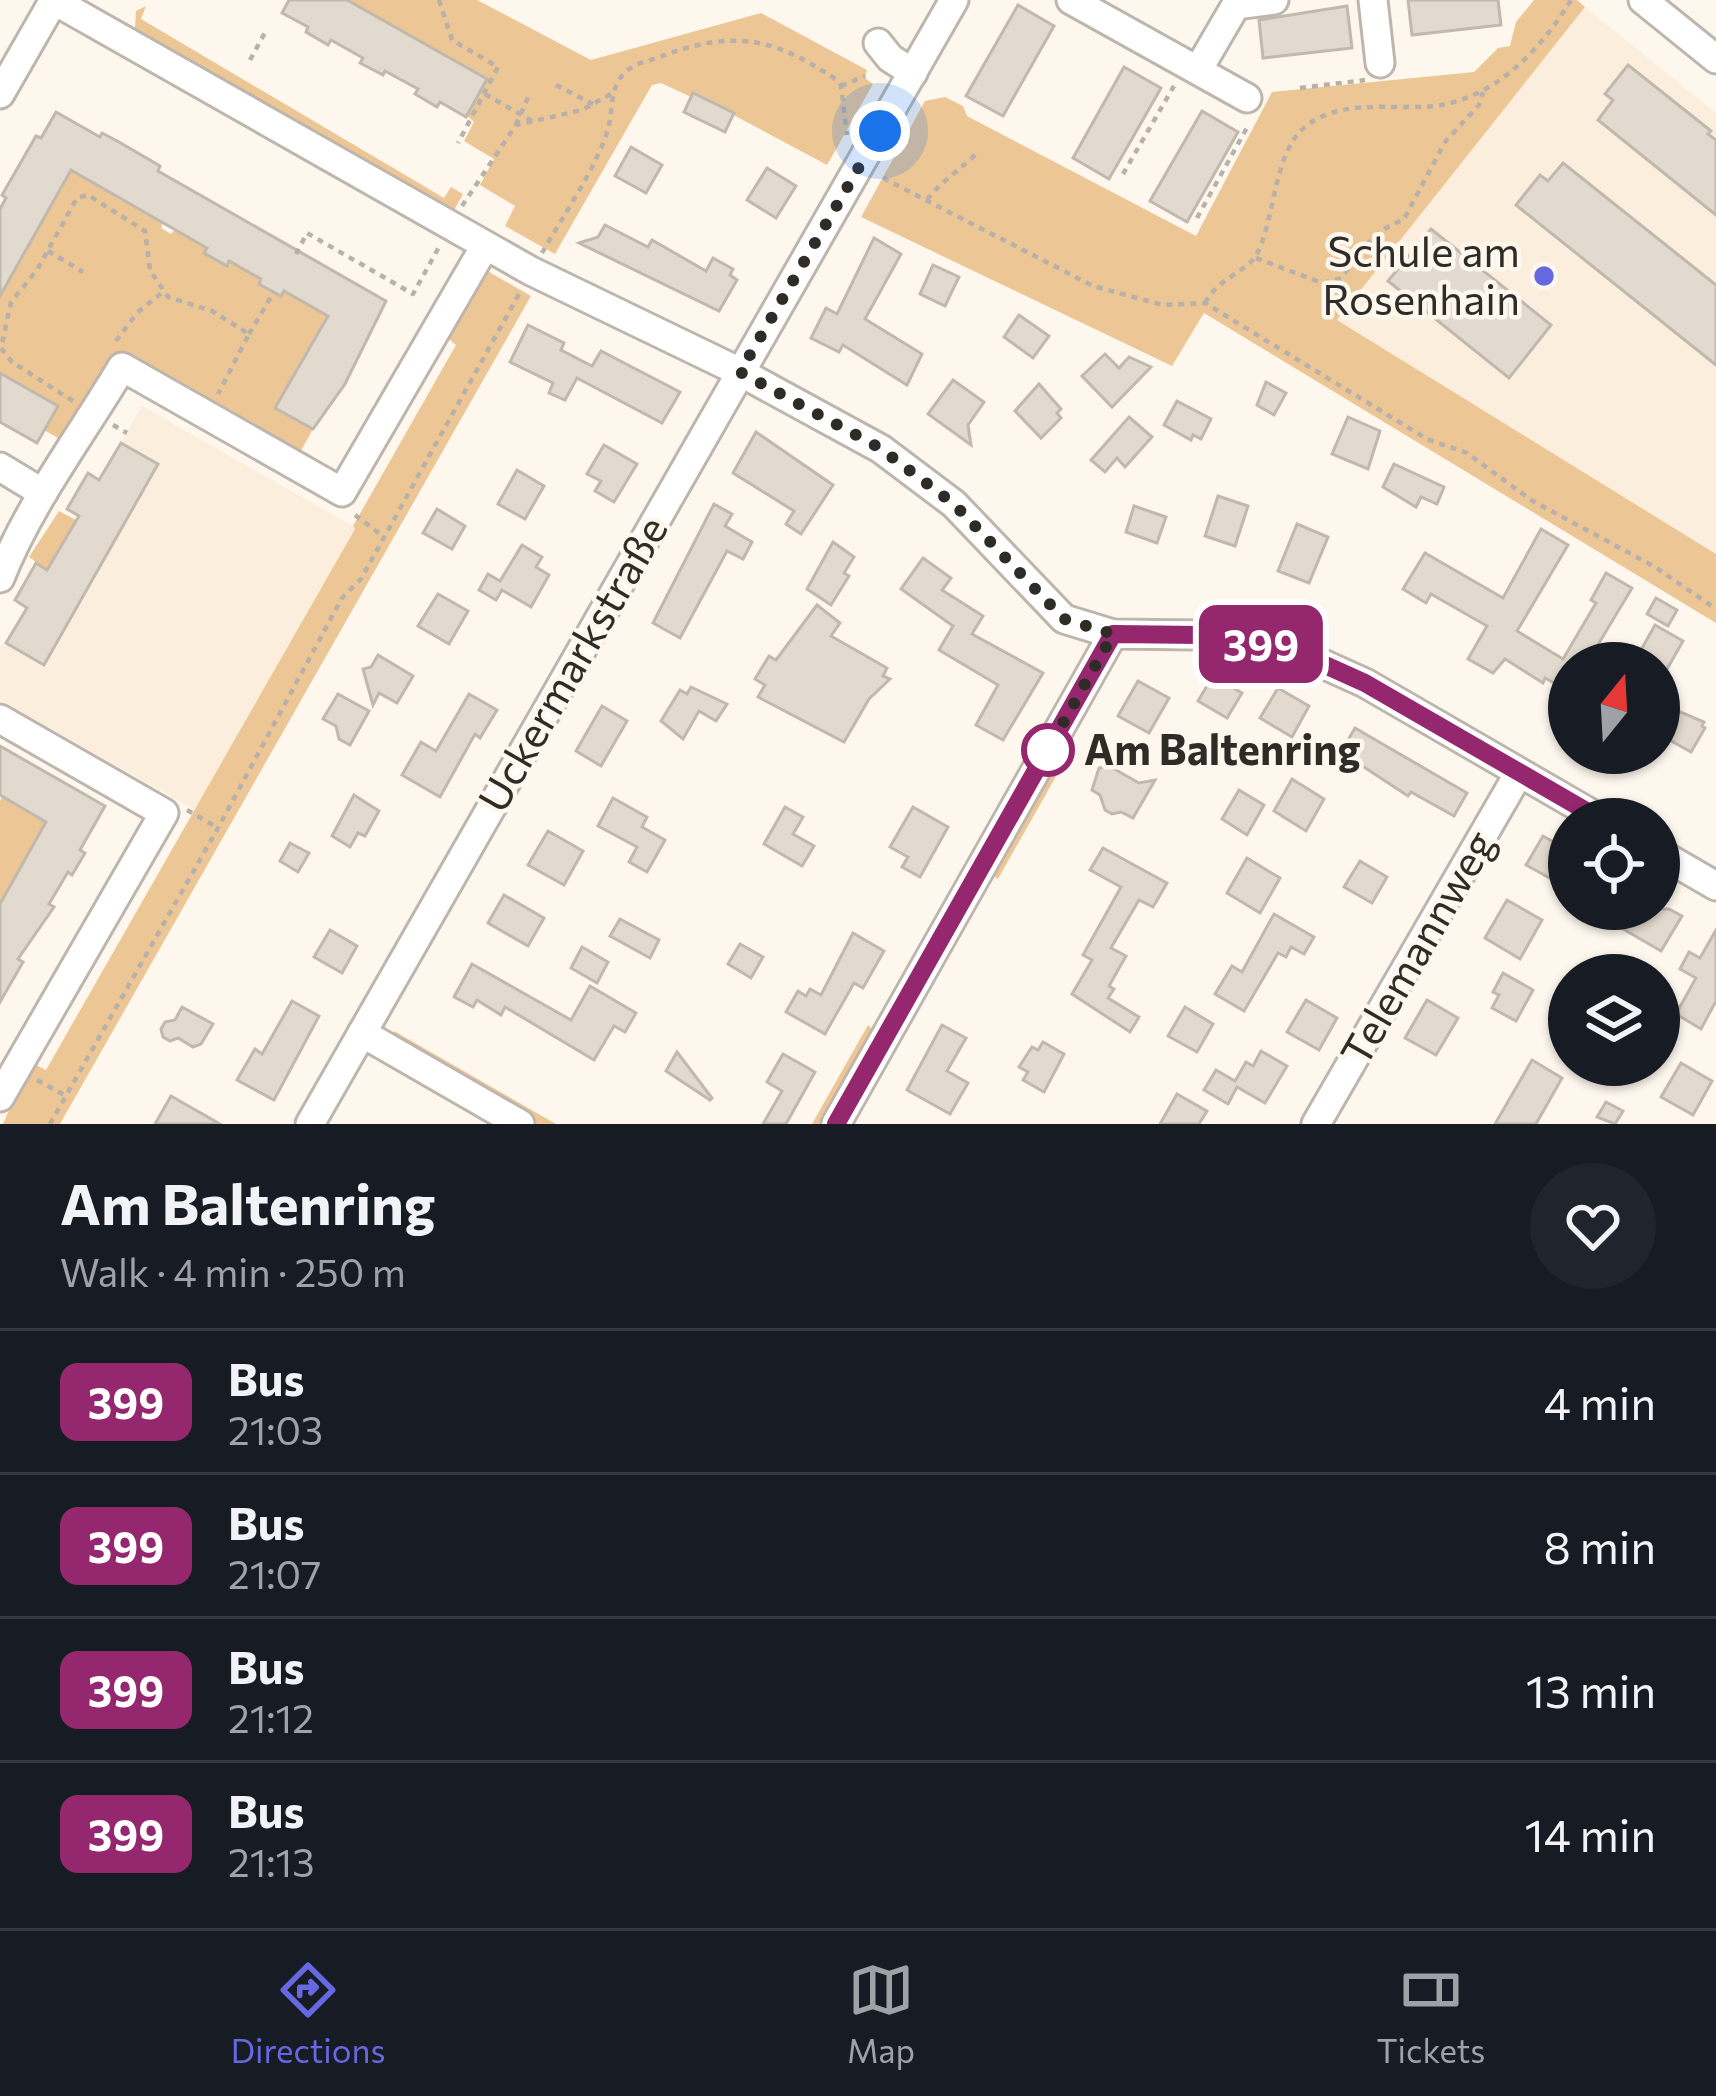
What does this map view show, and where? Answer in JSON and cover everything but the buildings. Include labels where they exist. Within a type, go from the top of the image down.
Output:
[{"type":"street","points":[[0,94],[53,0],[531,272],[740,372],[880,448],[954,504],[1064,619],[1113,634],[1200,635],[1253,642],[1314,660],[1365,683],[1563,798]]},
{"type":"street","name":"Uckermarkstraße","points":[[310,1124],[954,0]]},
{"type":"street","points":[[1071,0],[1247,98]]},
{"type":"street","points":[[1192,68],[1236,5],[1274,0]]},
{"type":"street","points":[[1373,0],[1380,64]]},
{"type":"street","points":[[1642,0],[1716,59]]},
{"type":"street","points":[[878,43],[913,74]]},
{"type":"street","points":[[0,578],[6,546],[122,367],[336,489],[485,246]]},
{"type":"street","points":[[0,467],[44,493]]},
{"type":"street","points":[[836,1124],[1113,634]]},
{"type":"street","points":[[0,719],[164,813],[0,1097]]},
{"type":"street","name":"Telemannweg","points":[[1316,1124],[1519,773]]},
{"type":"street","points":[[1680,865],[1716,886]]},
{"type":"street","points":[[362,1033],[520,1124]]},
{"type":"path","points":[[439,0],[452,40],[498,67],[458,143]]},
{"type":"path","points":[[1204,303],[1217,284],[1255,258],[1286,151],[1300,130],[1343,109],[1427,107],[1483,92],[1520,66],[1551,33],[1571,0]]},
{"type":"path","points":[[250,60],[267,29]]},
{"type":"path","points":[[516,125],[582,110],[611,94],[628,69],[684,48],[741,41],[769,43],[797,53],[842,86],[848,141],[860,166],[1093,286],[1163,305],[1204,303],[1427,440],[1467,452],[1532,500],[1655,567],[1716,609]]},
{"type":"path","points":[[1300,88],[1370,80],[1380,64]]},
{"type":"path","points":[[1123,174],[1192,68]]},
{"type":"path","points":[[842,86],[865,76]]},
{"type":"path","points":[[556,85],[593,104]]},
{"type":"path","points":[[1255,258],[1322,284],[1341,278],[1382,230],[1404,219],[1445,142],[1483,92]]},
{"type":"path","points":[[296,254],[308,233],[413,294],[450,226],[516,125],[530,93]]},
{"type":"path","points":[[485,94],[532,121]]},
{"type":"path","points":[[50,1124],[607,133],[611,94]]},
{"type":"path","points":[[1197,218],[1255,114],[1243,108],[1247,98]]},
{"type":"path","points":[[927,200],[941,181],[952,178],[976,154]]},
{"type":"path","points":[[94,413],[12,362],[2,348],[11,302],[48,251],[77,198],[88,195],[146,231],[150,270],[168,297],[212,311],[249,334]]},
{"type":"path","points":[[48,251],[83,272]]},
{"type":"path","points":[[122,367],[112,352],[116,341],[137,313],[164,291]]},
{"type":"path","points":[[206,415],[274,292]]},
{"type":"path","points":[[336,489],[336,502],[384,537]]},
{"type":"path","points":[[164,813],[182,808],[218,828]]},
{"type":"path","points":[[16,1069],[67,1096]]},
{"type":"shaded area","points":[[339,0],[477,0],[591,60],[761,13],[867,70],[865,78],[873,84],[827,165],[694,94],[691,97],[661,83],[652,85],[555,254],[505,226],[515,206],[480,185],[494,159],[464,141],[474,122]]},
{"type":"shaded area","points":[[1534,0],[1577,0],[1585,7],[1337,320],[1716,554],[1716,623],[1204,313],[1172,366],[861,217],[925,101],[945,97],[963,106],[967,116],[1196,236],[1272,92],[1474,72],[1498,48],[1510,46],[1516,22]]},
{"type":"shaded area","points":[[146,6],[141,19],[444,198],[451,187],[463,194],[453,212],[135,29],[136,11]]},
{"type":"shaded area","name":"Schule am Rosenhain","points":[[1585,7],[1716,113],[1716,554],[1337,320]]},
{"type":"shaded area","points":[[75,163],[89,181],[163,223],[161,228],[171,234],[175,229],[207,248],[205,253],[227,265],[229,261],[280,296],[284,291],[335,321],[317,335],[276,407],[313,429],[297,458],[117,356],[67,443],[44,430],[57,406],[0,373],[0,296]]},
{"type":"shaded area","points":[[482,268],[531,296],[60,1124],[3,1124],[30,1062],[46,1070],[355,529],[456,345],[443,334]]},
{"type":"shaded area","points":[[142,406],[356,528],[197,811],[0,700],[0,645],[5,646],[26,608],[15,600],[36,563],[48,569],[88,499],[74,513],[67,509],[88,473],[100,479]]},
{"type":"shaded area","points":[[59,511],[76,520],[47,570],[29,557]]},
{"type":"shaded area","points":[[1062,746],[1072,748],[998,879],[989,873]]},
{"type":"shaded area","points":[[2,797],[53,826],[0,905],[0,801]]},
{"type":"shaded area","points":[[868,1025],[877,1034],[825,1124],[812,1124]]},
{"type":"shaded area","points":[[394,1031],[556,1124],[536,1124],[394,1042]]},
{"type":"bus line","name":"399","points":[[836,1124],[1113,634],[1200,635],[1253,642],[1314,660],[1365,683],[1564,798]]},
{"type":"place","name":"Schule am Rosenhain","points":[[1544,276]]},
{"type":"place","name":"Am Baltenring","points":[[1048,750]]},
{"type":"route","points":[[880,131],[740,372],[880,448],[954,504],[1064,619],[1113,634],[1048,750]]}]
